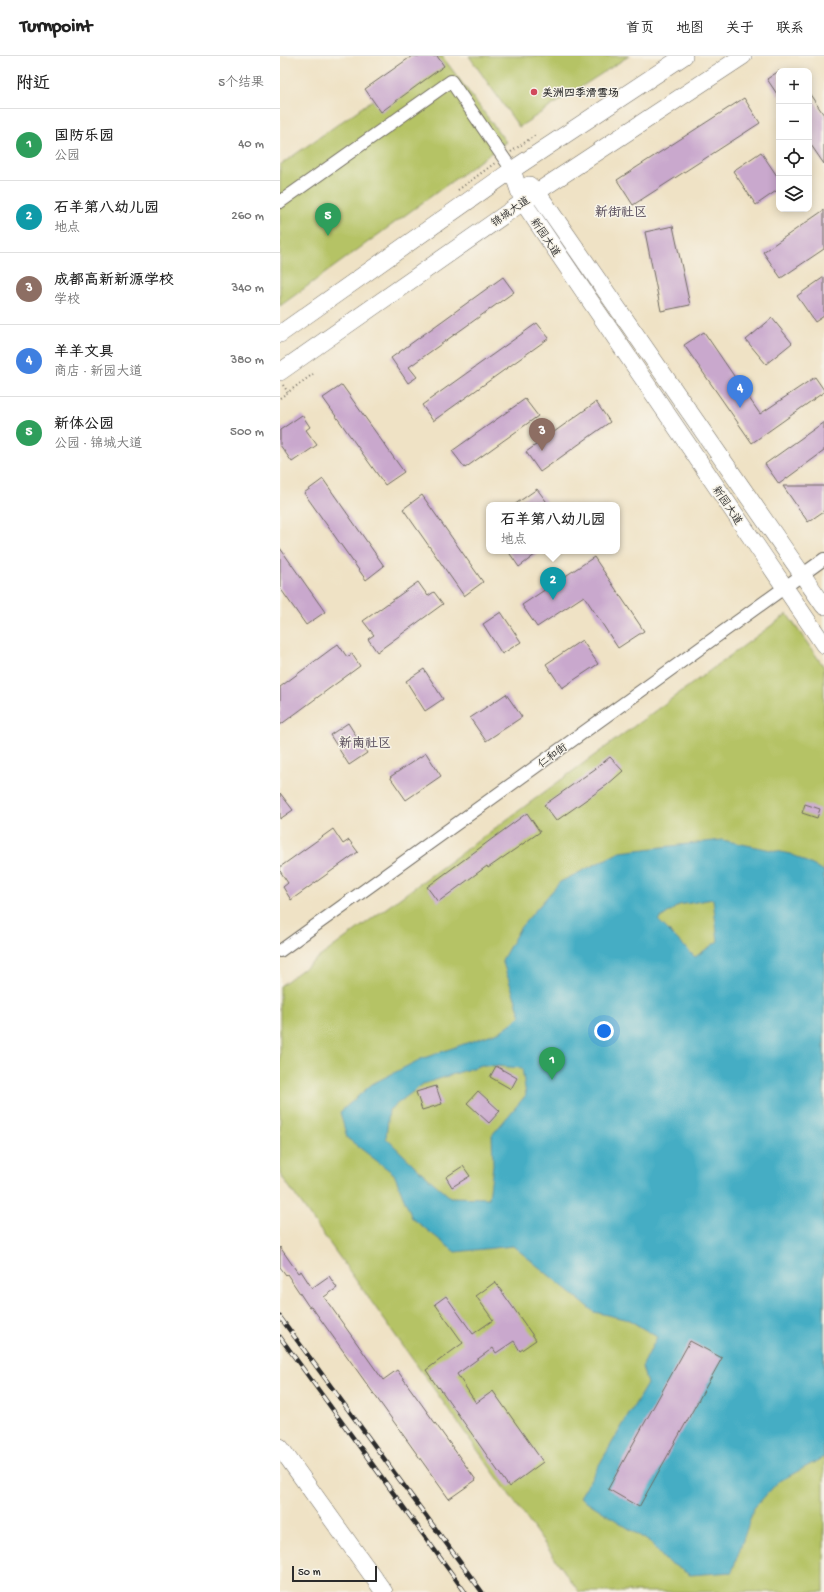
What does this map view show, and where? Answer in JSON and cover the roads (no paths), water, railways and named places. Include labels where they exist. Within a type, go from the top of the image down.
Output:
[{"type":"street","points":[[280,334],[512,170],[684,56]]},
{"type":"street","name":"锦城大道","points":[[280,372],[537,192],[743,56]]},
{"type":"street","points":[[280,202],[451,81],[512,170]]},
{"type":"street","name":"新园大道","points":[[512,170],[537,192],[824,606]]},
{"type":"street","name":"新园大道","points":[[512,170],[523,202],[824,645]]},
{"type":"street","name":"仁和街","points":[[280,951],[824,559]]},
{"type":"street","points":[[280,1447],[384,1592]]},
{"type":"water","points":[[722,840],[791,854],[824,871],[824,1457],[778,1482],[754,1508],[732,1572],[690,1575],[664,1559],[651,1543],[580,1497],[647,1384],[642,1367],[657,1337],[629,1320],[594,1312],[513,1246],[455,1252],[412,1218],[394,1174],[347,1138],[340,1112],[372,1084],[421,1059],[501,1031],[521,1016],[502,960],[520,928],[560,882],[620,852]],"holes":[[[713,899],[718,941],[695,957],[658,920],[679,905]],[[482,1065],[522,1068],[526,1095],[492,1135],[493,1165],[489,1198],[450,1197],[386,1138],[389,1110],[423,1084]]]},
{"type":"railway","points":[[280,1317],[482,1592]]},
{"type":"railway","points":[[280,1337],[465,1592]]},
{"type":"place","name":"美洲四季滑雪场","points":[[534,92]]},
{"type":"place","name":"新体公园","points":[[328,236]]},
{"type":"place","name":"羊羊文具","points":[[740,408]]},
{"type":"place","name":"成都高新新源学校","points":[[542,451]]},
{"type":"place","name":"石羊第八幼儿园","points":[[553,600]]},
{"type":"place","name":"国防乐园","points":[[552,1080]]},
{"type":"district","name":"新街社区","points":[[621,211]]},
{"type":"district","name":"新南社区","points":[[365,742]]}]
